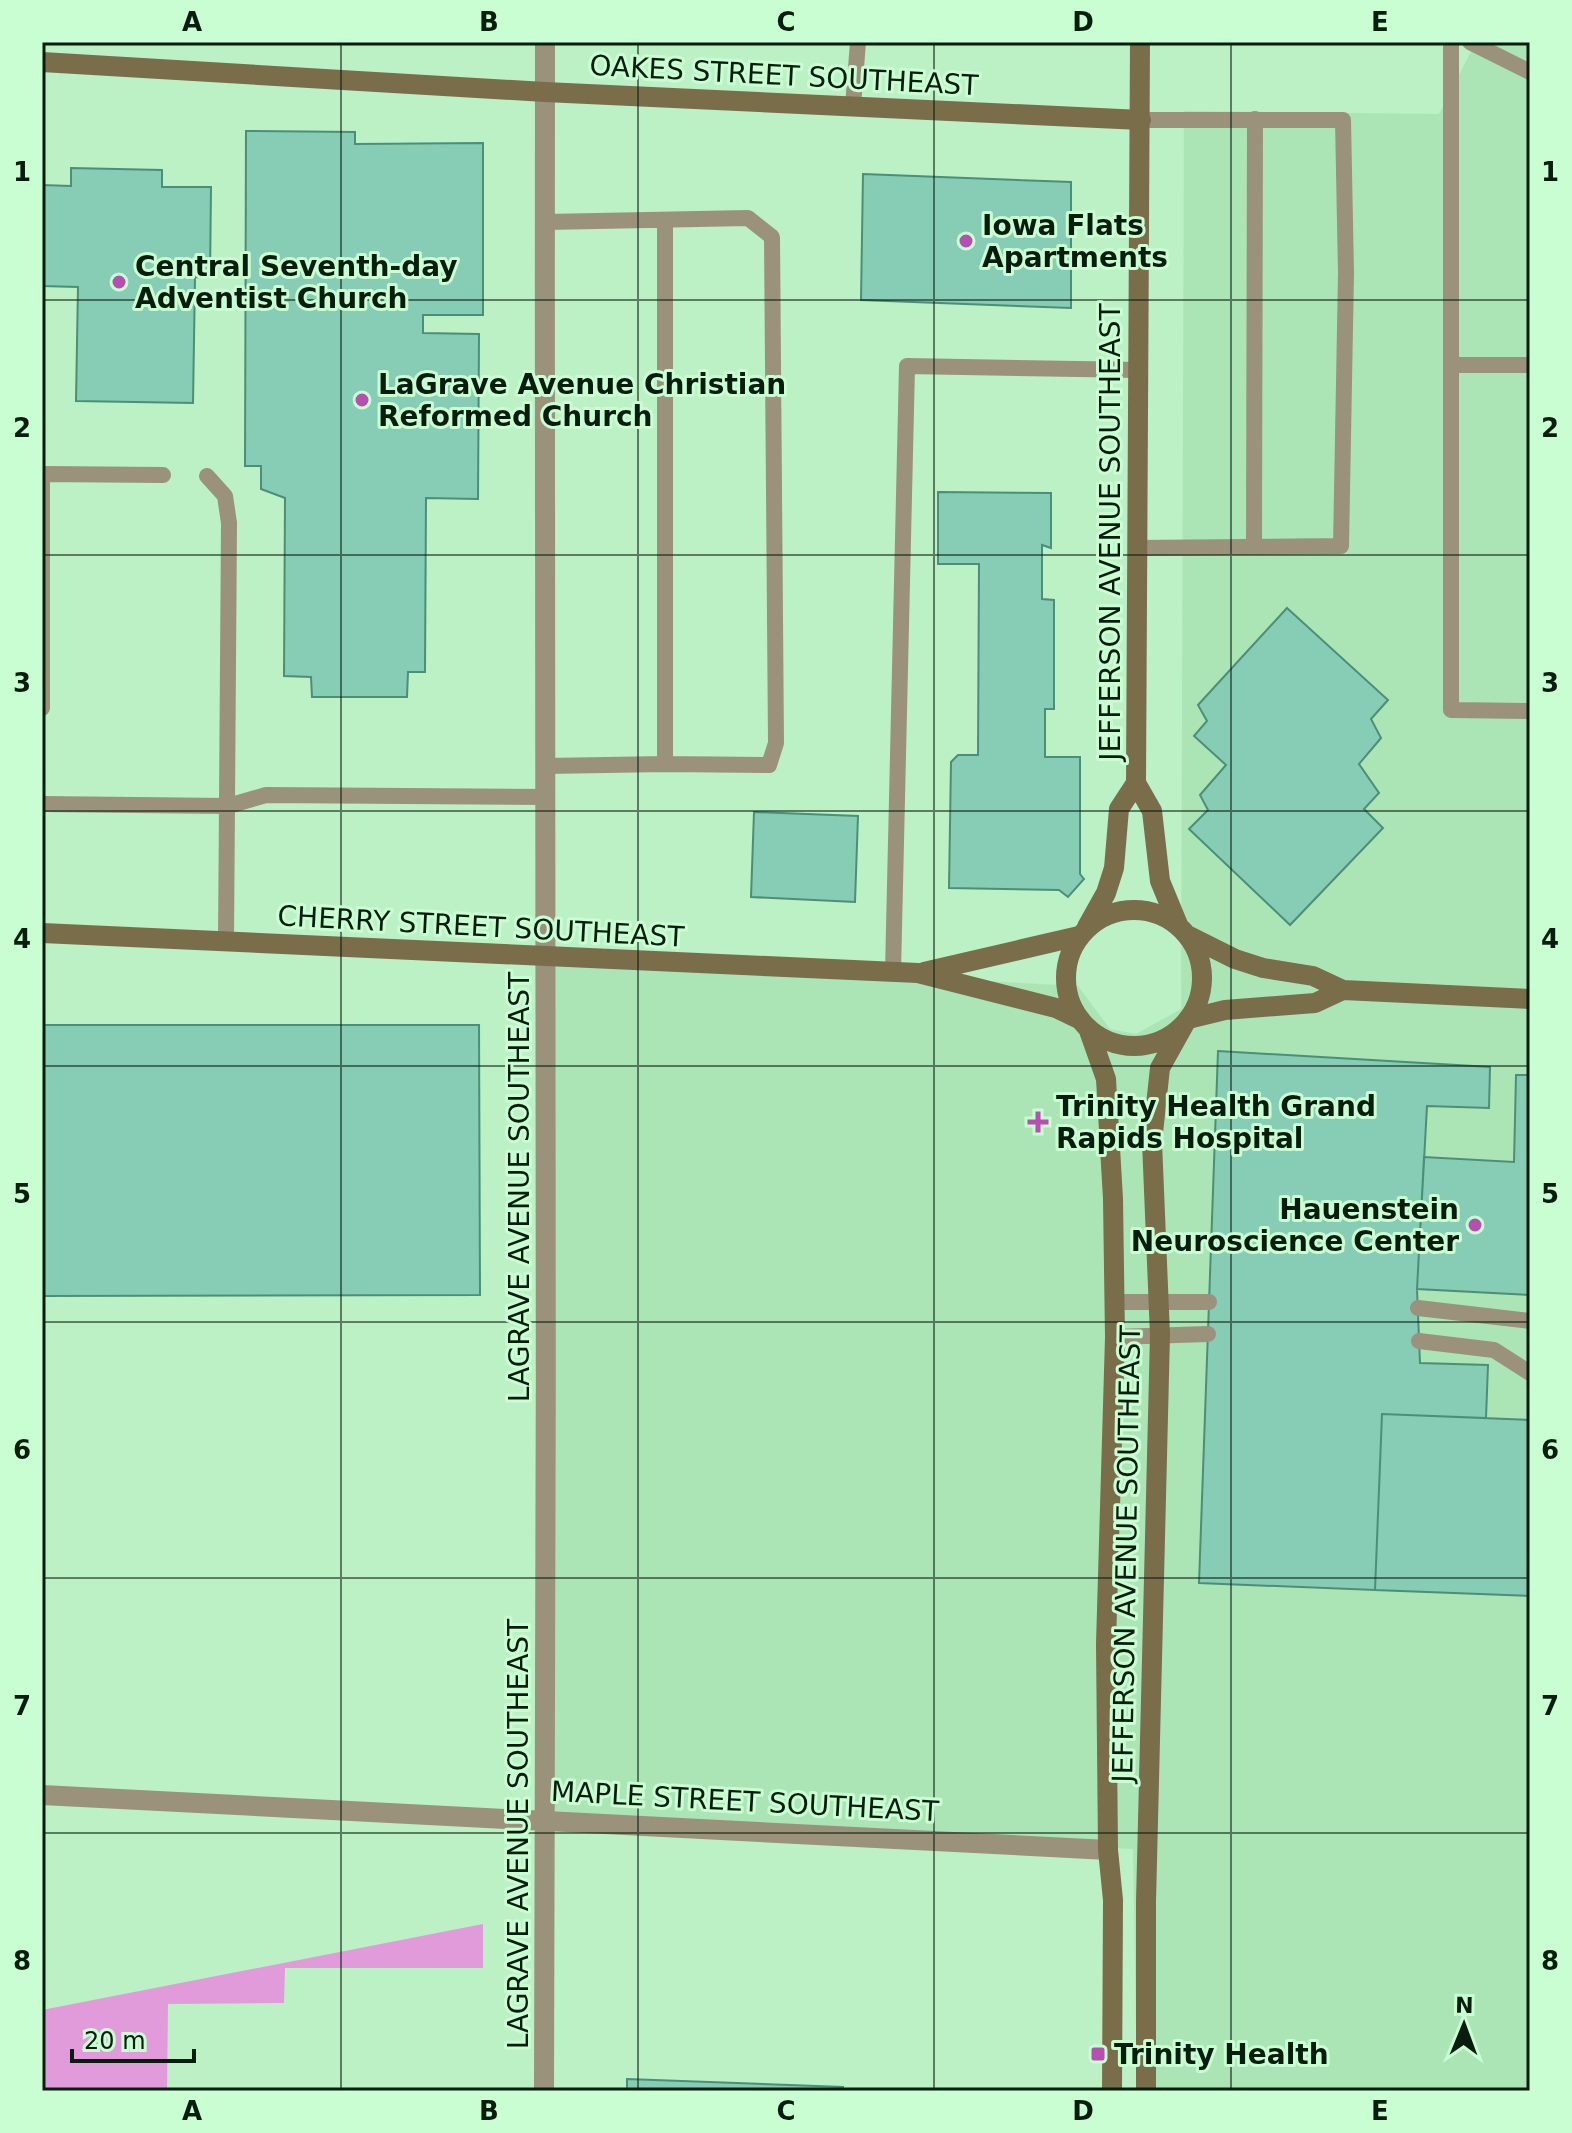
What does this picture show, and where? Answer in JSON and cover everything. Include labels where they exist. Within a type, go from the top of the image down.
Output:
[{"type":"street","name":"LAGRAVE AVENUE SOUTHEAST","points":[[544,2091],[543,1819],[548,1553],[545,42]]},
{"type":"street","name":"JEFFERSON AVENUE SOUTHEAST","points":[[1140,42],[1136,783],[1152,811],[1160,881],[1183,931]]},
{"type":"street","name":"OAKES STREET SOUTHEAST","points":[[42,62],[545,92],[1141,120]]},
{"type":"street","name":"JEFFERSON AVENUE SOUTHEAST","points":[[1082,933],[1106,893],[1114,868],[1119,809],[1136,783]]},
{"type":"street","points":[[1343,990],[1315,1003],[1225,1010],[1186,1022],[1162,1039],[1141,1045],[1111,1041],[1085,1024],[1072,1007],[1066,973],[1082,933],[1106,916],[1127,910],[1161,915],[1183,931],[1235,959],[1263,968],[1313,976],[1343,990],[1530,999]]},
{"type":"street","points":[[1183,931],[1198,953],[1202,980],[1200,995],[1186,1022]]},
{"type":"street","name":"CHERRY STREET SOUTHEAST","points":[[42,933],[918,973],[1046,1005],[1085,1024]]},
{"type":"street","name":"CHERRY STREET SOUTHEAST","points":[[918,973],[1082,933]]},
{"type":"street","name":"JEFFERSON AVENUE SOUTHEAST","points":[[1146,2091],[1146,1902],[1160,1335],[1153,1108],[1160,1068],[1186,1022]]},
{"type":"street","name":"JEFFERSON AVENUE SOUTHEAST","points":[[1085,1024],[1100,1055],[1109,1108],[1115,1302],[1106,1644],[1108,1850],[1113,1900],[1112,2091]]},
{"type":"street","name":"MAPLE STREET SOUTHEAST","points":[[42,1795],[1108,1850]]},
{"type":"lane","points":[[853,106],[858,42]]},
{"type":"lane","points":[[1451,42],[1451,710],[1530,711]]},
{"type":"lane","points":[[1470,42],[1530,72]]},
{"type":"lane","points":[[1254,547],[1255,119]]},
{"type":"lane","points":[[1138,548],[1341,546],[1346,273],[1343,120],[1141,120]]},
{"type":"lane","points":[[546,222],[748,218],[772,237],[776,743],[769,765],[546,766]]},
{"type":"lane","points":[[665,221],[665,764]]},
{"type":"lane","points":[[1452,365],[1530,365]]},
{"type":"lane","points":[[893,972],[907,366],[1139,370]]},
{"type":"lane","points":[[42,708],[42,474],[163,475]]},
{"type":"lane","points":[[207,476],[225,496],[229,523],[226,942]]},
{"type":"lane","points":[[42,804],[228,806],[266,795],[546,797]]},
{"type":"lane","points":[[1115,1302],[1209,1302]]},
{"type":"lane","points":[[1418,1308],[1530,1321]]},
{"type":"lane","points":[[1115,1337],[1208,1334]]},
{"type":"lane","points":[[1419,1341],[1494,1350],[1530,1373]]},
{"type":"shaded area","name":"Trinity Health Grand Rapids Hospital","points":[[1476,42],[1530,42],[1530,2091],[1137,2091],[1133,1849],[543,1819],[546,958],[1078,986],[1110,1029],[1136,1034],[1181,1009],[1184,111],[1439,114]]},
{"type":"shaded area","points":[[483,1924],[483,1968],[285,1968],[284,2003],[168,2004],[167,2091],[42,2091],[42,2010]]},
{"type":"building","name":"LaGrave Avenue Christian Reformed Church","points":[[246,131],[355,132],[355,144],[483,143],[483,315],[423,315],[423,333],[479,334],[478,499],[426,498],[425,672],[408,672],[407,697],[312,697],[311,677],[284,676],[285,498],[261,489],[261,466],[245,466]]},
{"type":"building","name":"Central Seventh-day Adventist Church","points":[[71,168],[162,170],[162,187],[211,187],[210,278],[195,277],[193,403],[76,401],[78,287],[42,286],[42,185],[71,186]]},
{"type":"building","name":"Iowa Flats Apartments","points":[[863,174],[1071,182],[1071,308],[861,300]]},
{"type":"building","points":[[938,492],[1051,493],[1051,548],[1042,545],[1042,599],[1054,600],[1054,709],[1045,709],[1045,757],[1080,757],[1080,874],[1084,879],[1068,897],[1059,890],[949,888],[951,762],[958,755],[978,755],[979,564],[938,564]]},
{"type":"building","points":[[1287,608],[1388,700],[1371,719],[1381,738],[1359,764],[1379,793],[1364,809],[1383,828],[1290,925],[1189,829],[1208,810],[1200,795],[1226,765],[1194,736],[1207,721],[1198,705]]},
{"type":"building","points":[[754,812],[858,816],[855,902],[751,897]]},
{"type":"building","points":[[42,1025],[479,1025],[480,1295],[42,1296]]},
{"type":"building","points":[[1218,1051],[1490,1067],[1489,1108],[1427,1106],[1417,1289],[1420,1363],[1488,1365],[1486,1418],[1382,1414],[1375,1590],[1199,1583]]},
{"type":"building","name":"Hauenstein Neuroscience Center","points":[[1516,1075],[1530,1075],[1530,1295],[1417,1289],[1424,1157],[1514,1162]]},
{"type":"building","points":[[1382,1414],[1530,1420],[1530,1596],[1375,1590]]},
{"type":"building","points":[[627,2079],[843,2087],[843,2091],[627,2091]]},
{"type":"place","name":"Iowa Flats Apartments","points":[[966,241]]},
{"type":"place","name":"Central Seventh-day Adventist Church","points":[[119,282]]},
{"type":"place","name":"LaGrave Avenue Christian Reformed Church","points":[[362,400]]},
{"type":"place","name":"Trinity Health Grand Rapids Hospital","points":[[1038,1122]]},
{"type":"place","name":"Hauenstein Neuroscience Center","points":[[1475,1225]]},
{"type":"place","name":"Trinity Health","points":[[1098,2054]]}]
